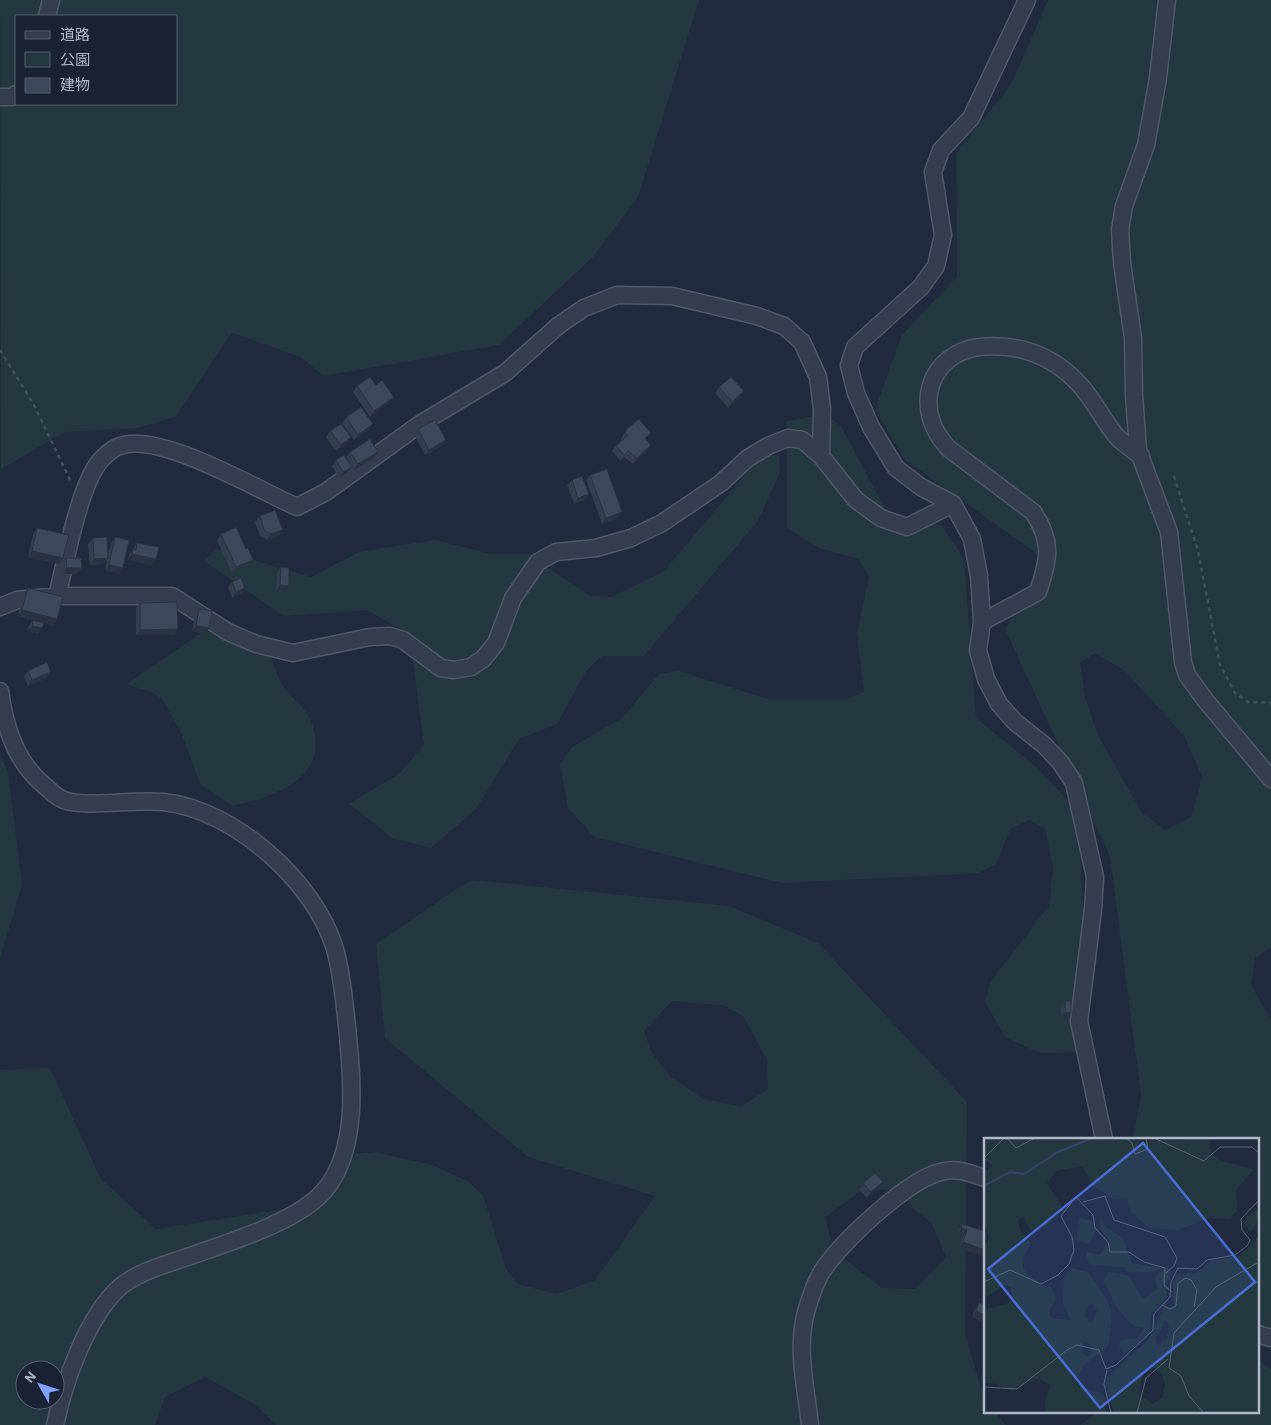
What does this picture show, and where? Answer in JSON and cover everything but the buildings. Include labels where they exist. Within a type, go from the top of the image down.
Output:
[{"type":"street","points":[[47,15],[51,0]]},
{"type":"street","points":[[1167,0],[1158,78],[1146,145],[1124,206],[1120,230],[1122,263],[1133,338],[1134,395],[1141,456],[1169,532],[1184,662],[1188,675],[1206,701],[1271,779]]},
{"type":"street","points":[[1024,5],[970,118],[941,150],[933,172],[943,235],[936,266],[921,287],[855,346],[850,365],[856,393],[871,427],[896,468],[921,487],[953,504],[972,539],[979,576],[982,622],[978,650],[986,679],[998,704],[1015,722],[1044,745],[1061,763],[1074,783],[1095,877],[1093,910],[1079,1021],[1104,1138]]},
{"type":"street","points":[[0,97],[12,97],[15,95]]},
{"type":"street","points":[[57,596],[81,503],[95,468],[110,452],[121,445],[145,444],[209,464],[297,507],[326,492],[420,424],[505,372],[559,325],[584,308],[617,295],[672,296],[757,316],[784,326],[802,342],[818,377],[822,409],[822,456]]},
{"type":"street","points":[[982,622],[1038,592],[1047,566],[1047,544],[1042,526],[1033,512],[948,448],[939,438],[930,418],[928,394],[935,374],[954,354],[996,345],[1018,347],[1050,359],[1079,384],[1118,438],[1141,456]]},
{"type":"street","points":[[0,607],[17,600],[57,596],[172,596],[228,632],[256,644],[293,653],[370,637],[390,636],[403,640],[441,668],[461,670],[471,667],[488,654],[496,643],[513,598],[538,562],[556,552],[596,548],[631,538],[662,523],[721,483],[748,458],[768,446],[788,438],[802,440],[822,456],[856,500],[881,518],[907,527],[953,504]]},
{"type":"street","points":[[0,691],[4,718],[15,749],[34,777],[62,800],[78,804],[134,800],[166,802],[201,812],[230,824],[277,861],[316,908],[335,948],[344,995],[350,1062],[349,1119],[344,1153],[336,1174],[322,1193],[289,1217],[253,1234],[139,1275],[121,1286],[106,1303],[91,1327],[71,1373],[54,1425]]},
{"type":"street","points":[[810,1425],[803,1380],[801,1348],[806,1314],[824,1268],[858,1230],[929,1175],[955,1169],[984,1178]]},
{"type":"street","points":[[1258,1334],[1271,1338]]},
{"type":"path","points":[[0,350],[34,406],[81,503]]},
{"type":"path","points":[[1174,476],[1198,551],[1220,665],[1235,693],[1248,702],[1271,703]]},
{"type":"green space","points":[[0,0],[699,0],[638,197],[593,257],[499,345],[323,376],[301,357],[232,333],[175,417],[138,428],[65,432],[1,469]]},
{"type":"green space","points":[[1048,0],[1271,0],[1271,947],[1255,958],[1251,985],[1271,1020],[1271,1334],[1258,1328],[1258,1138],[1133,1138],[1141,1095],[1110,857],[1005,629],[1043,558],[904,459],[875,409],[902,335],[957,276],[956,153],[1012,83]],"holes":[[[1095,653],[1125,671],[1184,736],[1202,777],[1192,817],[1166,830],[1142,813],[1098,735],[1085,697],[1080,663]]]},
{"type":"green space","points":[[825,414],[841,426],[887,512],[942,526],[964,559],[976,718],[1039,769],[1077,811],[1088,976],[1078,1052],[1040,1053],[1005,1037],[985,1002],[990,982],[1049,906],[1053,868],[1045,829],[1029,820],[1011,828],[996,864],[979,873],[782,883],[594,837],[568,808],[560,764],[572,747],[622,718],[659,674],[678,671],[769,699],[847,699],[864,692],[857,633],[869,576],[858,559],[819,548],[787,528],[787,421]]},
{"type":"green space","points":[[779,455],[780,472],[758,521],[644,656],[602,656],[586,671],[557,724],[519,739],[476,809],[431,848],[394,839],[349,804],[400,773],[424,744],[411,647],[400,629],[367,610],[284,616],[204,561],[217,549],[311,577],[359,552],[435,540],[491,554],[528,554],[590,596],[611,597],[663,572],[761,456]]},
{"type":"green space","points":[[214,624],[268,646],[281,682],[308,715],[316,740],[314,757],[307,770],[296,781],[266,797],[232,806],[200,784],[182,735],[163,700],[155,694],[127,684]]},
{"type":"green space","points":[[0,755],[8,771],[22,885],[0,958]]},
{"type":"green space","points":[[473,880],[729,906],[818,943],[967,1102],[965,1334],[984,1398],[984,1412],[995,1412],[1006,1425],[276,1425],[254,1404],[205,1377],[165,1397],[155,1425],[0,1425],[0,1070],[50,1068],[101,1179],[156,1229],[316,1204],[355,1154],[375,1152],[433,1165],[469,1182],[483,1195],[506,1269],[518,1284],[557,1294],[595,1280],[655,1196],[528,1157],[385,1038],[376,944],[456,889]],"holes":[[[672,1001],[722,1005],[743,1016],[767,1059],[768,1089],[742,1106],[703,1099],[670,1076],[652,1053],[644,1031]],[[864,1189],[892,1190],[932,1224],[946,1257],[915,1289],[882,1288],[834,1251],[825,1217]]]},
{"type":"green space","points":[[1258,1360],[1271,1370],[1271,1425],[1080,1425],[1099,1412],[1258,1412]]}]
